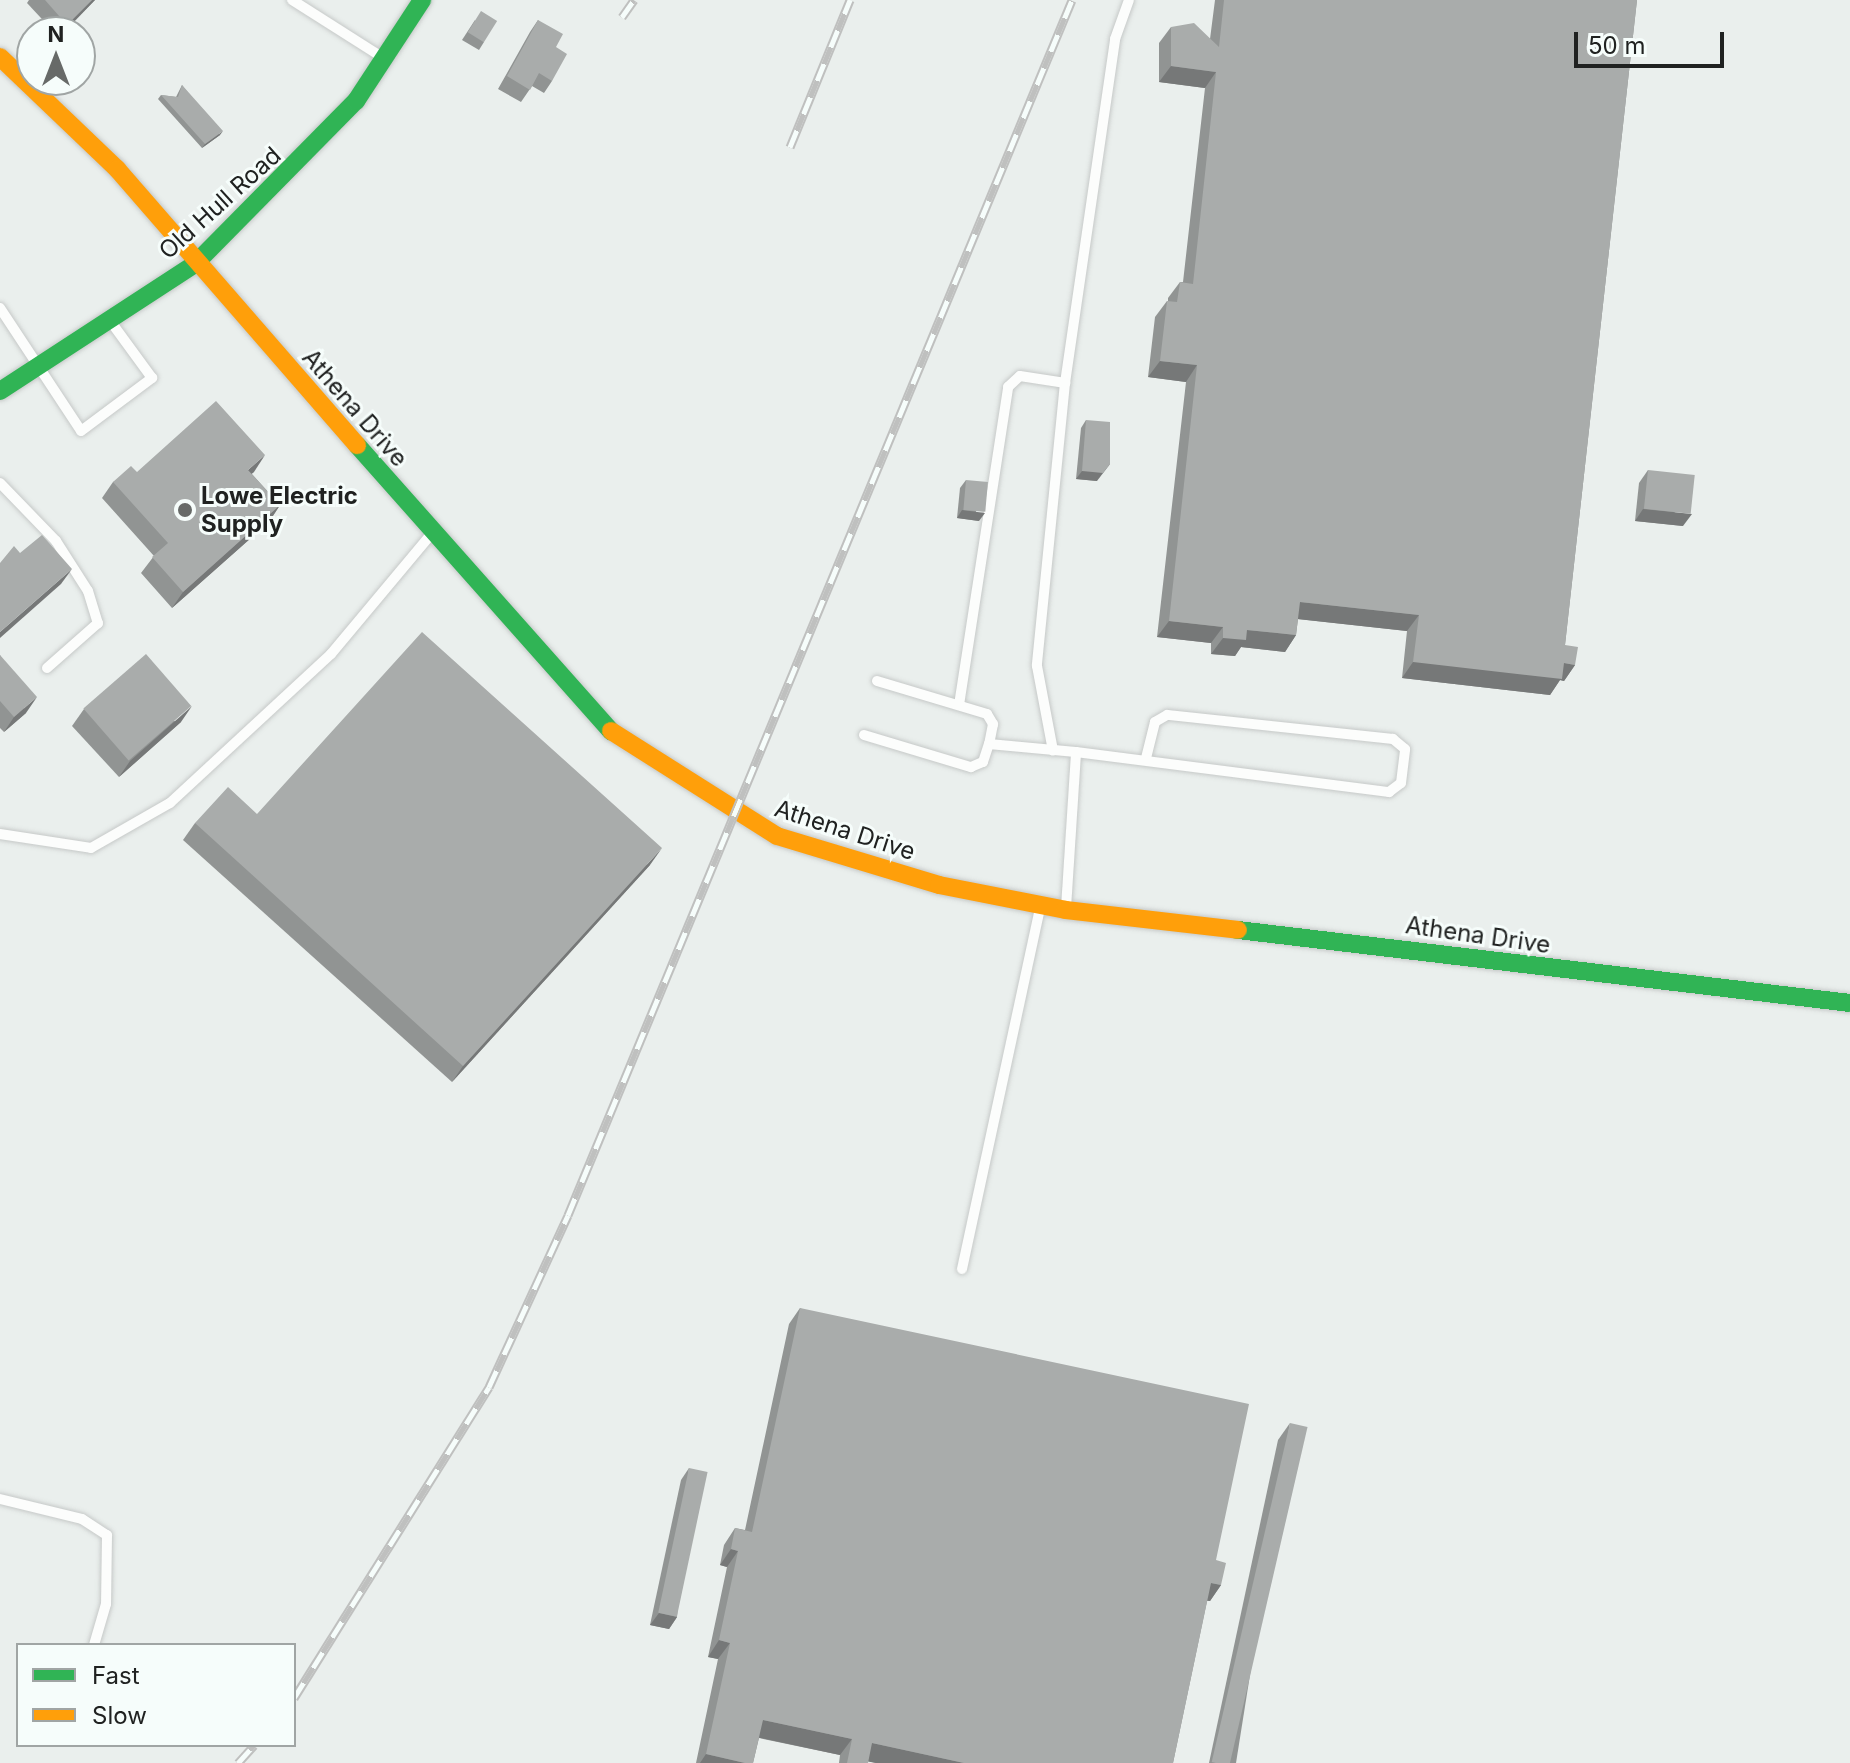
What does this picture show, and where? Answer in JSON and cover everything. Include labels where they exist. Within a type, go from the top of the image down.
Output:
[{"type":"street","name":"Old Hull Road","points":[[0,391],[196,263],[311,153],[385,59],[422,0]]},
{"type":"street","name":"Athena Drive","points":[[0,57],[117,169],[602,725],[694,793],[777,836],[939,885],[1066,910],[1850,1003]]},
{"type":"lane","points":[[292,0],[385,59]]},
{"type":"lane","points":[[1053,751],[1037,666],[1065,383],[1115,39],[1129,0]]},
{"type":"lane","points":[[0,308],[35,369],[81,431],[152,378],[110,320]]},
{"type":"lane","points":[[959,705],[1008,387],[1020,376],[1065,383]]},
{"type":"lane","points":[[0,483],[56,541],[88,591],[98,623],[47,668]]},
{"type":"lane","points":[[0,834],[91,848],[170,803],[331,654],[432,533]]},
{"type":"lane","points":[[864,735],[971,767],[979,767],[989,744],[993,718],[877,681]]},
{"type":"lane","points":[[989,744],[1146,757],[1389,792],[1401,783],[1405,749],[1393,739],[1167,715],[1155,722],[1146,757]]},
{"type":"lane","points":[[1066,910],[1076,752]]},
{"type":"lane","points":[[962,1269],[1040,905]]},
{"type":"lane","points":[[0,1499],[82,1519],[107,1535],[106,1604],[95,1643]]},
{"type":"building","points":[[45,0],[92,0],[76,16],[59,16]]},
{"type":"building","points":[[1224,0],[1637,0],[1565,645],[1578,647],[1575,665],[1564,663],[1562,679],[1413,662],[1419,615],[1300,602],[1296,635],[1247,630],[1246,640],[1223,638],[1223,627],[1169,621],[1197,365],[1160,361],[1167,301],[1177,302],[1180,282],[1193,284],[1216,72],[1171,66],[1171,27],[1194,23],[1219,47]]},
{"type":"building","points":[[481,11],[497,21],[484,42],[468,32]]},
{"type":"building","points":[[538,20],[563,34],[556,47],[567,54],[552,81],[539,73],[530,90],[507,76]]},
{"type":"building","points":[[182,85],[223,131],[205,144],[161,95],[178,97]]},
{"type":"building","name":"Lowe Electric Supply","points":[[216,401],[265,455],[248,470],[280,505],[183,592],[152,557],[168,543],[113,482],[131,466],[137,472]]},
{"type":"building","points":[[1086,420],[1110,422],[1110,464],[1103,473],[1082,471]]},
{"type":"building","points":[[1648,470],[1695,475],[1691,514],[1644,509]]},
{"type":"building","points":[[966,480],[988,482],[985,512],[963,510]]},
{"type":"building","points":[[42,535],[72,569],[0,632],[0,563],[14,546],[20,553]]},
{"type":"building","points":[[422,632],[662,848],[463,1066],[195,823],[228,787],[257,814]]},
{"type":"building","points":[[146,654],[191,706],[129,761],[83,708]]},
{"type":"building","points":[[0,655],[37,697],[14,717],[0,701]]},
{"type":"building","points":[[800,1308],[1249,1404],[1216,1560],[1226,1563],[1221,1585],[1211,1583],[1173,1763],[964,1763],[872,1743],[868,1763],[847,1763],[852,1739],[763,1720],[753,1763],[706,1754],[730,1643],[719,1640],[738,1551],[731,1549],[735,1528],[752,1532]]},
{"type":"building","points":[[1290,1423],[1308,1427],[1230,1763],[1212,1762]]},
{"type":"building","points":[[689,1468],[708,1472],[677,1617],[658,1613]]},
{"type":"railway","points":[[622,17],[634,0]]},
{"type":"railway","points":[[790,147],[850,0]]},
{"type":"railway","points":[[296,1695],[489,1387],[568,1215],[1072,0]]},
{"type":"railway","points":[[238,1763],[252,1747]]},
{"type":"traffic: fast","points":[[0,391],[196,263],[356,101],[422,0]]},
{"type":"traffic: fast","points":[[357,445],[611,731]]},
{"type":"traffic: fast","points":[[1238,930],[1850,1003]]},
{"type":"traffic: slow","points":[[0,57],[117,169],[357,445]]},
{"type":"traffic: slow","points":[[611,731],[777,836],[939,885],[1066,910],[1238,930]]},
{"type":"place","name":"Lowe Electric Supply","points":[[185,510]]}]
